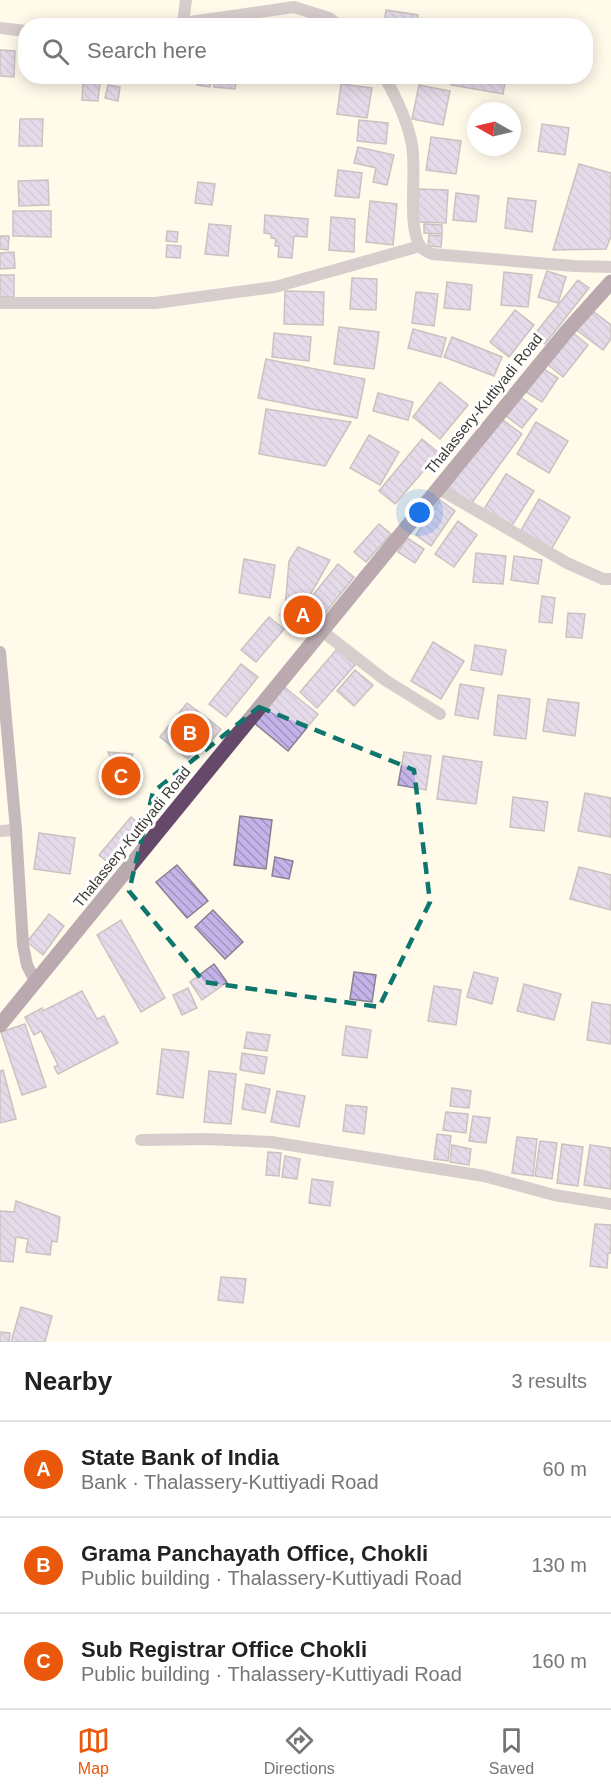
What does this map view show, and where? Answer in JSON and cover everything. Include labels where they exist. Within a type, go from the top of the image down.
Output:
[{"type":"main road","name":"Thalassery-Kuttiyadi Road","points":[[0,1025],[567,331],[611,282]]},
{"type":"main road","points":[[0,652],[16,830],[23,945],[27,964],[36,983]]},
{"type":"street","points":[[184,18],[186,0]]},
{"type":"street","points":[[218,18],[294,7],[329,18]]},
{"type":"street","points":[[0,28],[18,30]]},
{"type":"street","points":[[388,84],[412,145],[414,228],[420,246],[432,254],[611,267]]},
{"type":"street","points":[[0,303],[155,303],[275,288],[420,246]]},
{"type":"street","points":[[439,489],[567,563],[603,579],[611,579]]},
{"type":"street","points":[[322,631],[386,680],[440,714]]},
{"type":"street","points":[[0,831],[16,830]]},
{"type":"street","points":[[141,1140],[206,1139],[272,1142],[484,1176],[554,1195],[611,1204]]},
{"type":"highlighted area","points":[[259,707],[414,770],[430,902],[379,1007],[204,982],[129,891],[153,792]]},
{"type":"building","points":[[386,10],[418,15],[418,18],[385,18]]},
{"type":"building","points":[[0,50],[15,51],[14,77],[0,76]]},
{"type":"building","points":[[83,84],[100,84],[98,101],[82,100]]},
{"type":"building","points":[[197,84],[210,84],[210,87]]},
{"type":"building","points":[[214,84],[236,84],[235,89],[214,87]]},
{"type":"building","points":[[341,84],[372,88],[367,118],[337,114]]},
{"type":"building","points":[[451,84],[505,84],[503,94]]},
{"type":"building","points":[[108,85],[120,87],[118,101],[105,98]]},
{"type":"building","points":[[419,85],[450,91],[443,125],[412,119]]},
{"type":"building","points":[[20,119],[43,119],[42,146],[19,146]]},
{"type":"building","points":[[359,120],[388,123],[386,144],[357,141]]},
{"type":"building","points":[[542,124],[569,128],[565,155],[538,151]]},
{"type":"building","points":[[431,137],[461,141],[456,174],[426,170]]},
{"type":"building","points":[[358,147],[394,155],[387,185],[373,182],[376,168],[354,163]]},
{"type":"building","points":[[579,164],[611,173],[611,236],[606,249],[553,250]]},
{"type":"building","points":[[338,170],[362,173],[359,198],[335,196]]},
{"type":"building","points":[[48,180],[49,205],[19,206],[18,181]]},
{"type":"building","points":[[198,182],[215,184],[212,205],[195,203]]},
{"type":"building","points":[[419,189],[448,190],[446,223],[417,222]]},
{"type":"building","points":[[456,193],[479,196],[476,222],[453,220]]},
{"type":"building","points":[[508,198],[536,201],[532,232],[505,228]]},
{"type":"building","points":[[370,201],[397,204],[393,245],[366,242]]},
{"type":"building","points":[[13,211],[51,211],[51,237],[13,236]]},
{"type":"building","points":[[265,215],[308,219],[307,237],[294,236],[292,258],[278,257],[279,246],[275,246],[276,239],[271,238],[271,234],[264,233]]},
{"type":"building","points":[[331,217],[355,219],[354,252],[329,250]]},
{"type":"building","points":[[209,224],[231,226],[228,256],[205,254]]},
{"type":"building","points":[[424,224],[442,225],[442,234],[424,233]]},
{"type":"building","points":[[167,231],[178,232],[177,242],[166,241]]},
{"type":"building","points":[[429,235],[442,236],[441,247],[428,246]]},
{"type":"building","points":[[0,236],[9,236],[8,250],[0,249]]},
{"type":"building","points":[[167,245],[181,246],[180,258],[166,257]]},
{"type":"building","points":[[14,252],[15,268],[0,269],[0,253]]},
{"type":"building","points":[[547,271],[566,277],[558,303],[538,297]]},
{"type":"building","points":[[504,272],[532,275],[528,307],[501,305]]},
{"type":"building","points":[[0,275],[14,275],[14,297],[0,297]]},
{"type":"building","points":[[352,278],[377,279],[376,310],[350,309]]},
{"type":"building","points":[[578,280],[589,288],[545,344],[534,335]]},
{"type":"building","points":[[447,282],[472,285],[470,310],[444,308]]},
{"type":"building","points":[[285,291],[324,292],[323,325],[284,324]]},
{"type":"building","points":[[416,292],[438,294],[434,326],[412,323]]},
{"type":"building","points":[[589,308],[611,325],[611,339],[603,350],[574,328]]},
{"type":"building","points":[[515,310],[534,325],[509,357],[490,342]]},
{"type":"building","points":[[339,327],[379,332],[374,369],[334,364]]},
{"type":"building","points":[[413,329],[446,338],[441,357],[408,348]]},
{"type":"building","points":[[572,332],[588,345],[563,377],[547,364]]},
{"type":"building","points":[[274,333],[311,337],[309,361],[272,357]]},
{"type":"building","points":[[452,337],[502,357],[494,376],[444,357]]},
{"type":"building","points":[[266,359],[365,379],[357,418],[258,398]]},
{"type":"building","points":[[542,368],[558,378],[542,402],[526,392]]},
{"type":"building","points":[[440,382],[468,405],[440,439],[413,417]]},
{"type":"building","points":[[378,393],[413,402],[408,420],[373,411]]},
{"type":"building","points":[[520,397],[537,409],[522,428],[506,416]]},
{"type":"building","points":[[266,409],[351,422],[325,466],[259,454]]},
{"type":"building","points":[[500,418],[522,434],[471,504],[448,488]]},
{"type":"building","points":[[536,422],[568,441],[549,473],[517,454]]},
{"type":"building","points":[[369,435],[399,452],[380,485],[350,468]]},
{"type":"building","points":[[422,439],[439,453],[395,504],[379,491]]},
{"type":"building","points":[[506,474],[534,491],[511,527],[484,509]]},
{"type":"building","points":[[539,499],[570,517],[551,550],[520,532]]},
{"type":"building","points":[[440,500],[455,511],[431,546],[416,535]]},
{"type":"building","points":[[458,521],[477,535],[454,567],[435,554]]},
{"type":"building","points":[[379,524],[391,534],[366,562],[354,552]]},
{"type":"building","points":[[407,538],[424,549],[415,563],[398,552]]},
{"type":"building","points":[[298,547],[330,560],[294,623],[280,615],[285,609],[289,561]]},
{"type":"building","points":[[476,553],[506,556],[503,584],[473,582]]},
{"type":"building","points":[[514,556],[542,560],[538,584],[511,580]]},
{"type":"building","points":[[244,559],[275,565],[270,598],[239,593]]},
{"type":"building","points":[[338,564],[354,577],[325,613],[309,600]]},
{"type":"building","points":[[542,596],[555,598],[552,623],[539,622]]},
{"type":"building","points":[[568,613],[585,614],[582,638],[566,637]]},
{"type":"building","points":[[269,617],[284,629],[256,662],[241,650]]},
{"type":"building","points":[[433,642],[464,661],[441,699],[411,681]]},
{"type":"building","points":[[475,645],[506,650],[502,675],[471,670]]},
{"type":"building","points":[[337,649],[355,665],[317,708],[300,692]]},
{"type":"building","points":[[241,664],[258,677],[226,717],[209,704]]},
{"type":"building","points":[[355,670],[373,685],[354,706],[337,691]]},
{"type":"building","points":[[460,684],[484,688],[478,719],[455,715]]},
{"type":"building","points":[[283,686],[318,714],[288,751],[253,722]]},
{"type":"building","points":[[498,695],[530,699],[526,739],[494,735]]},
{"type":"building","points":[[548,699],[579,703],[575,736],[543,731]]},
{"type":"building","points":[[187,703],[221,729],[203,751],[197,746],[188,759],[160,737]]},
{"type":"building","points":[[108,752],[133,754],[121,785],[115,767]]},
{"type":"building","points":[[404,752],[431,756],[426,790],[398,785]]},
{"type":"building","points":[[443,756],[482,762],[476,804],[437,799]]},
{"type":"building","points":[[585,793],[611,798],[611,837],[578,831]]},
{"type":"building","points":[[513,797],[548,802],[544,831],[510,827]]},
{"type":"building","points":[[240,816],[272,820],[266,869],[234,865]]},
{"type":"building","points":[[131,817],[144,828],[112,866],[99,855]]},
{"type":"building","points":[[39,833],[75,838],[70,874],[34,869]]},
{"type":"building","points":[[275,857],[293,861],[289,879],[272,876]]},
{"type":"building","points":[[177,865],[208,901],[187,918],[156,882]]},
{"type":"building","points":[[579,867],[611,875],[611,910],[570,899]]},
{"type":"building","points":[[213,910],[243,942],[225,959],[195,927]]},
{"type":"building","points":[[49,914],[64,926],[43,955],[27,942]]},
{"type":"building","points":[[121,920],[165,998],[141,1012],[97,935]]},
{"type":"building","points":[[214,964],[227,982],[202,1000],[190,982]]},
{"type":"building","points":[[354,972],[376,975],[372,1002],[350,999]]},
{"type":"building","points":[[474,972],[498,978],[492,1004],[467,997]]},
{"type":"building","points":[[524,984],[561,994],[554,1020],[517,1011]]},
{"type":"building","points":[[434,986],[461,990],[456,1025],[428,1021]]},
{"type":"building","points":[[188,988],[197,1008],[182,1015],[173,995]]},
{"type":"building","points":[[82,991],[97,1019],[104,1016],[118,1043],[58,1074],[54,1067],[58,1065],[41,1031],[34,1035],[25,1017],[42,1008],[43,1011]]},
{"type":"building","points":[[592,1002],[611,1005],[611,1044],[587,1040]]},
{"type":"building","points":[[25,1024],[46,1087],[22,1095],[1,1032]]},
{"type":"building","points":[[346,1026],[371,1030],[367,1058],[342,1055]]},
{"type":"building","points":[[247,1032],[270,1035],[267,1051],[244,1048]]},
{"type":"building","points":[[162,1049],[189,1052],[183,1098],[157,1094]]},
{"type":"building","points":[[242,1053],[267,1057],[264,1074],[240,1070]]},
{"type":"building","points":[[3,1070],[16,1119],[0,1123],[0,1071]]},
{"type":"building","points":[[209,1071],[236,1074],[231,1124],[204,1122]]},
{"type":"building","points":[[246,1084],[270,1089],[265,1113],[242,1109]]},
{"type":"building","points":[[452,1088],[471,1091],[469,1108],[450,1106]]},
{"type":"building","points":[[277,1091],[305,1096],[299,1127],[271,1122]]},
{"type":"building","points":[[346,1105],[367,1107],[364,1134],[343,1131]]},
{"type":"building","points":[[446,1112],[468,1114],[466,1133],[443,1130]]},
{"type":"building","points":[[473,1116],[490,1118],[486,1143],[469,1141]]},
{"type":"building","points":[[437,1134],[451,1136],[448,1161],[434,1159]]},
{"type":"building","points":[[517,1137],[537,1139],[533,1176],[512,1173]]},
{"type":"building","points":[[540,1141],[557,1143],[552,1179],[535,1176]]},
{"type":"building","points":[[562,1144],[583,1147],[578,1186],[557,1183]]},
{"type":"building","points":[[452,1145],[471,1149],[469,1165],[450,1162]]},
{"type":"building","points":[[590,1145],[611,1148],[611,1189],[584,1185]]},
{"type":"building","points":[[268,1152],[281,1153],[279,1176],[266,1175]]},
{"type":"building","points":[[285,1156],[300,1159],[297,1179],[282,1177]]},
{"type":"building","points":[[312,1179],[333,1182],[330,1206],[309,1203]]},
{"type":"building","points":[[16,1201],[60,1217],[57,1242],[52,1241],[50,1255],[26,1252],[28,1239],[16,1237],[13,1262],[0,1261],[0,1211],[14,1212]]},
{"type":"building","points":[[595,1224],[611,1225],[611,1253],[608,1253],[607,1268],[590,1266]]},
{"type":"building","points":[[221,1277],[246,1279],[243,1303],[218,1300]]},
{"type":"building","points":[[21,1307],[52,1316],[45,1342],[11,1342]]},
{"type":"building","points":[[0,1332],[10,1333],[9,1342],[0,1342]]},
{"type":"place","name":"State Bank of India","points":[[303,615]]},
{"type":"place","name":"Grama Panchayath Office, Chokli","points":[[190,733]]},
{"type":"place","name":"Sub Registrar Office Chokli","points":[[121,776]]}]
